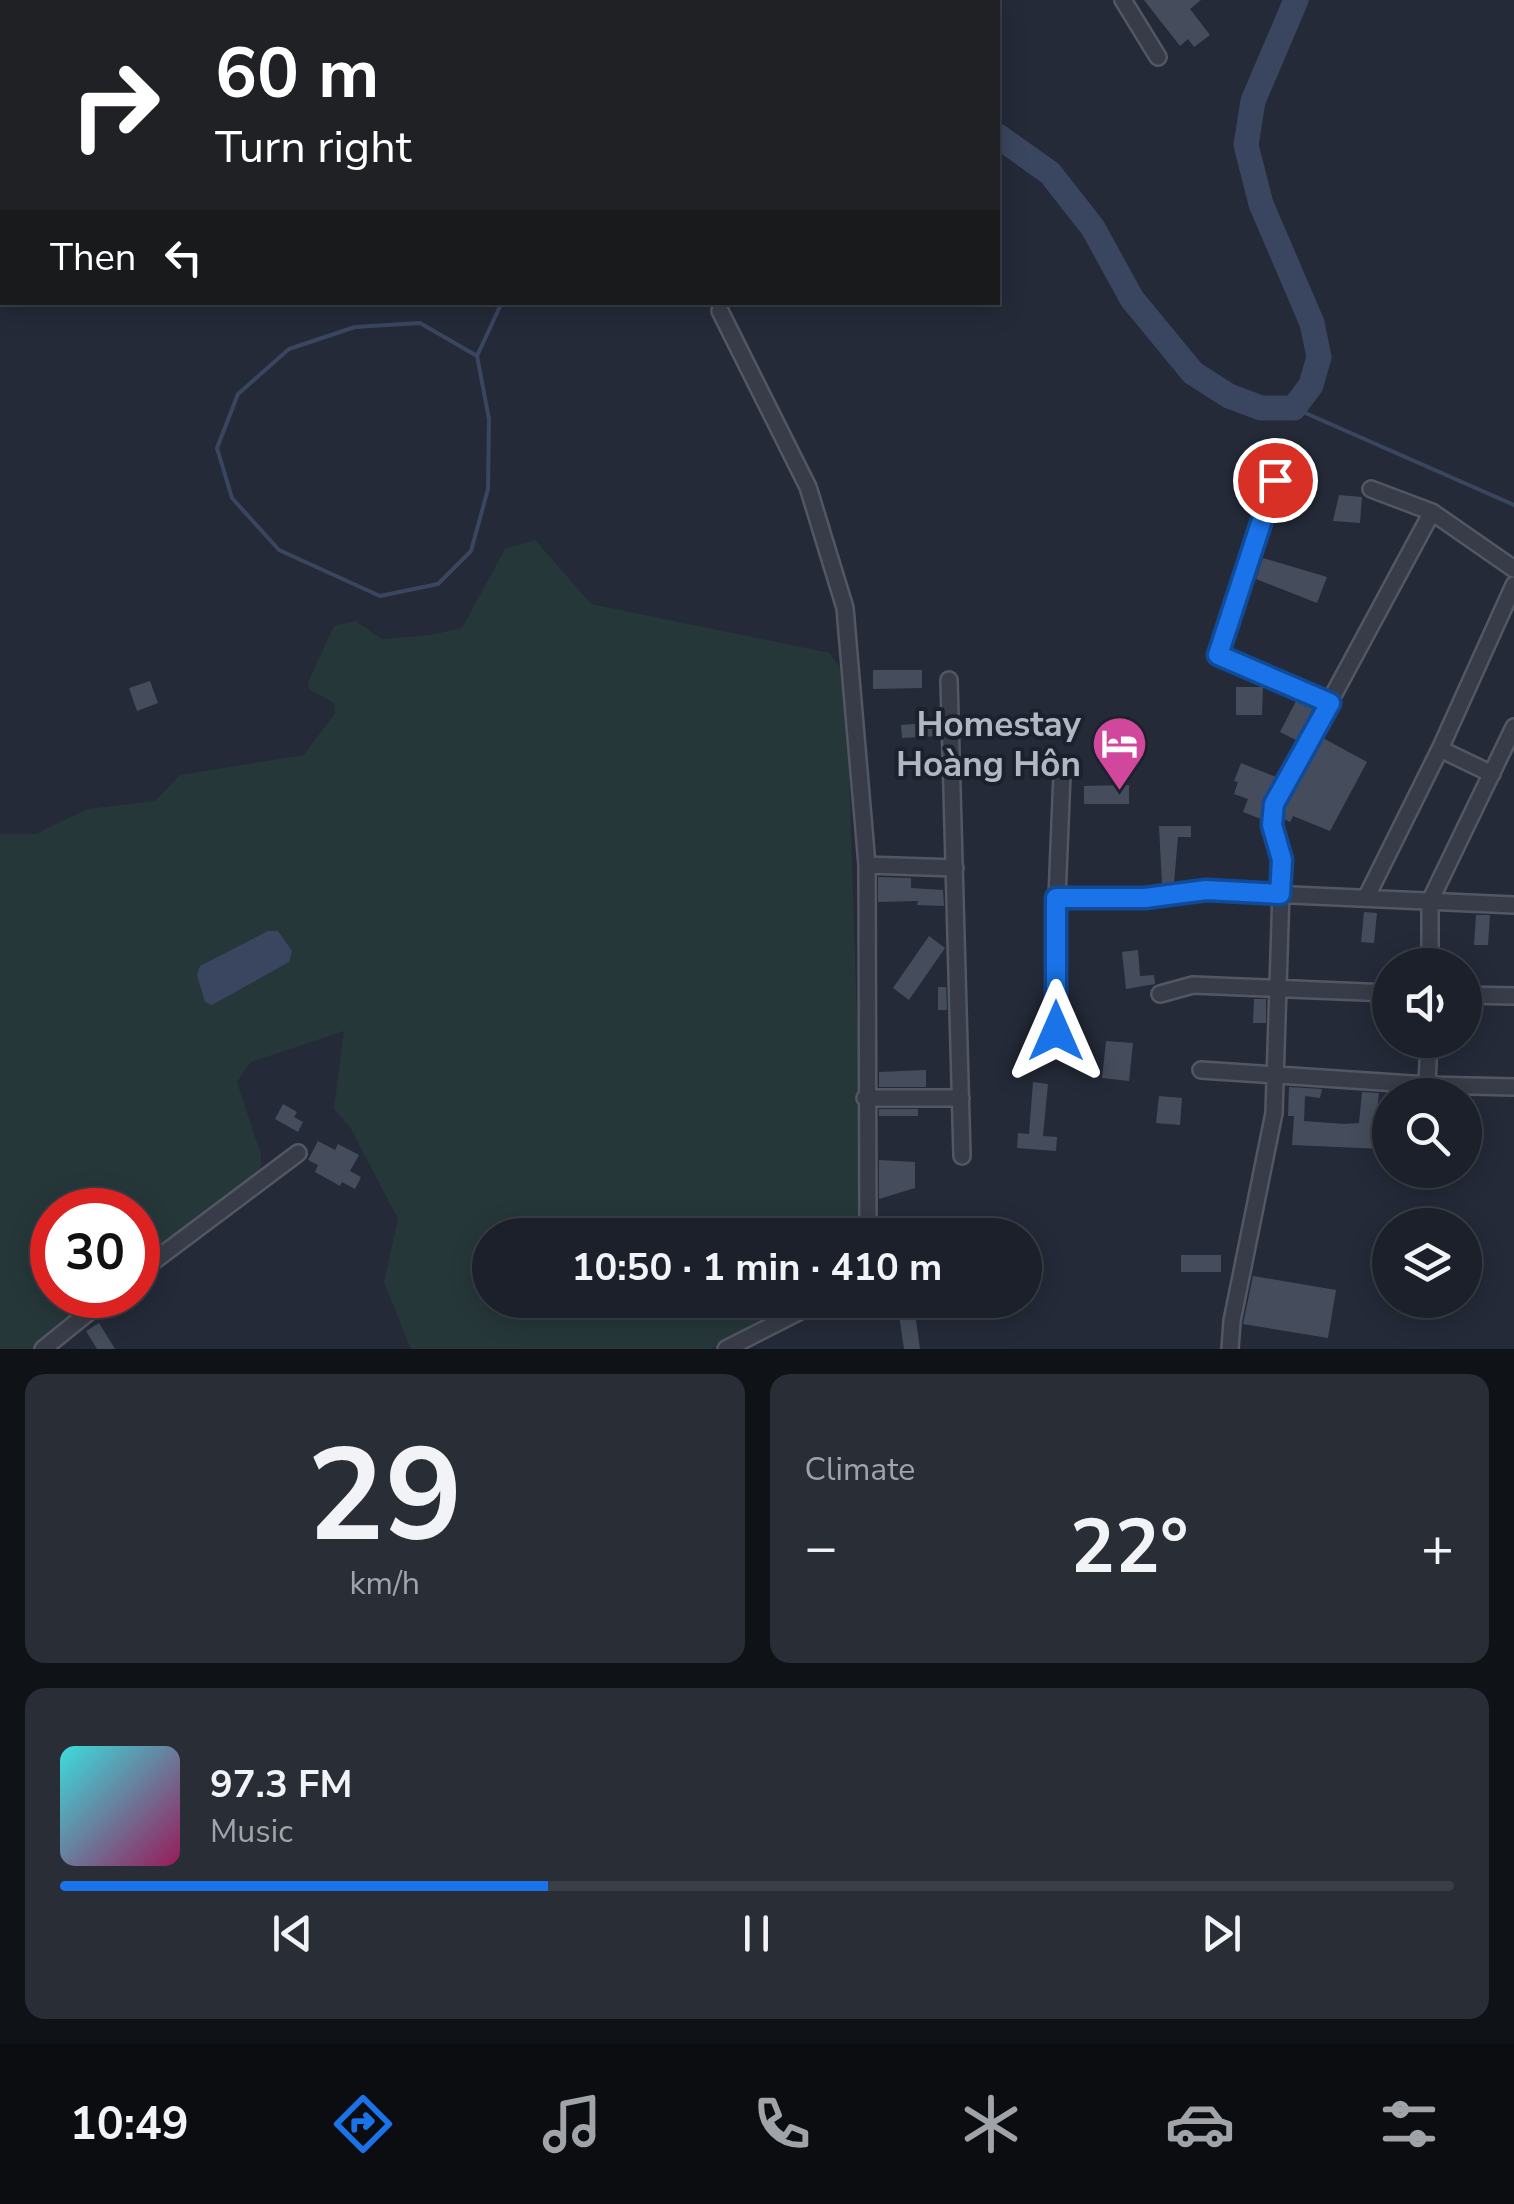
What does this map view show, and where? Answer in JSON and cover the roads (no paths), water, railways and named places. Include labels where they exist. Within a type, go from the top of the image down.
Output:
[{"type":"street","points":[[1124,0],[1158,57]]},
{"type":"street","points":[[720,311],[808,487],[845,608],[866,865],[868,1218]]},
{"type":"street","points":[[1275,480],[1218,655],[1330,703]]},
{"type":"street","points":[[1371,489],[1432,512],[1514,568]]},
{"type":"street","points":[[1230,1349],[1232,1321],[1269,1147],[1276,1074],[1282,860],[1272,825],[1274,804],[1432,512]]},
{"type":"street","points":[[1366,898],[1440,750],[1514,584]]},
{"type":"street","points":[[949,680],[962,1156]]},
{"type":"street","points":[[1430,948],[1430,900],[1514,727]]},
{"type":"street","points":[[1440,750],[1492,774]]},
{"type":"street","points":[[1056,1031],[1056,898],[1062,774]]},
{"type":"street","points":[[866,865],[955,868]]},
{"type":"street","points":[[1056,898],[1145,898],[1206,890],[1514,906]]},
{"type":"street","points":[[1160,994],[1193,986],[1372,992]]},
{"type":"street","points":[[1482,995],[1514,996]]},
{"type":"street","points":[[1201,1070],[1372,1081]]},
{"type":"street","points":[[1482,1086],[1514,1086]]},
{"type":"street","points":[[865,1098],[961,1098]]},
{"type":"street","points":[[160,1257],[298,1153]]},
{"type":"street","points":[[42,1349],[81,1318]]},
{"type":"street","points":[[726,1349],[787,1318]]},
{"type":"water","points":[[268,931],[278,931],[292,951],[289,962],[212,1005],[205,1002],[197,975],[200,966]]},
{"type":"waterway","points":[[1000,137],[1050,173],[1093,228],[1132,299],[1193,373],[1229,396],[1261,408],[1294,408],[1311,385],[1319,357],[1312,323],[1261,204],[1246,145],[1253,101],[1296,0]]},
{"type":"waterway","points":[[477,356],[501,305]]},
{"type":"waterway","points":[[420,323],[477,356],[489,419],[488,489],[471,551],[438,584],[380,596],[279,550],[232,498],[217,448],[238,394],[289,349],[355,327],[420,323]]},
{"type":"waterway","points":[[1294,408],[1514,505]]},
{"type":"place","name":"Homestay Hoàng Hôn","points":[[1120,793]]}]
